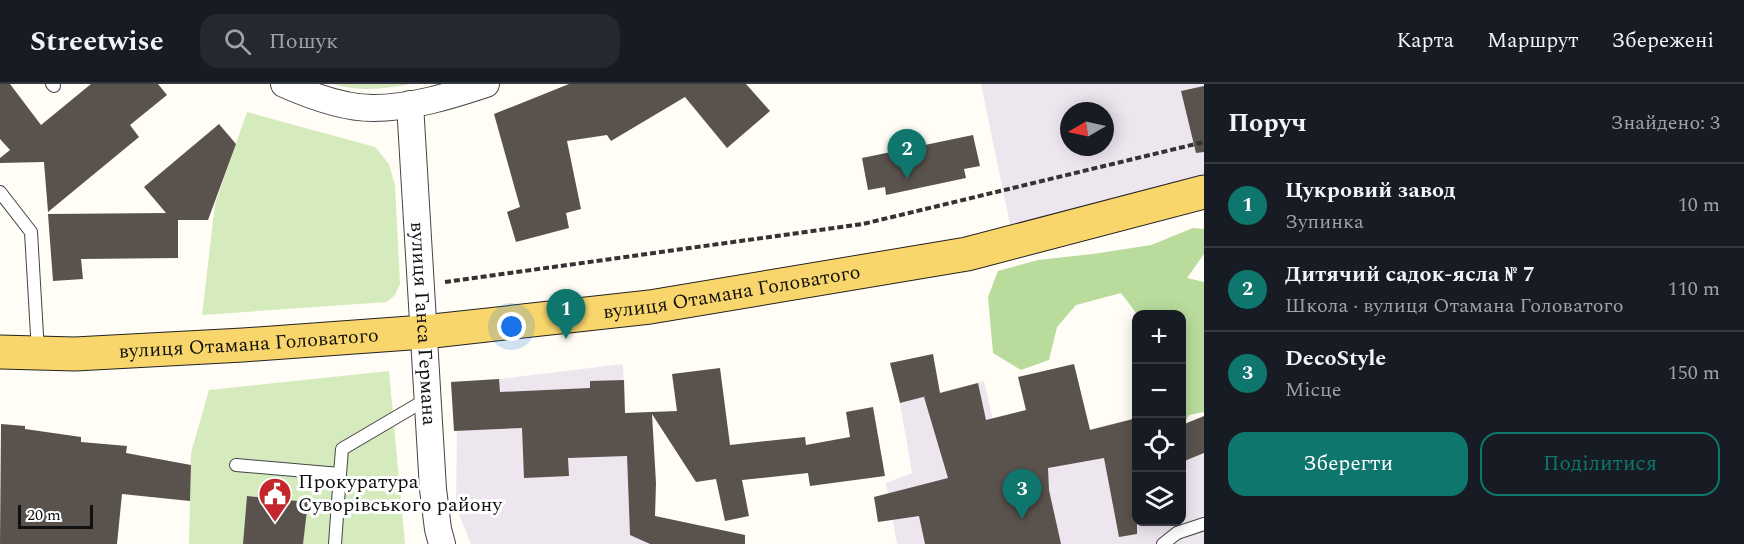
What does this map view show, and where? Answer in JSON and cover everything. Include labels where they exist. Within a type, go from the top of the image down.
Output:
[{"type":"main road","name":"вулиця Отамана Головатого","points":[[0,351],[87,353],[243,345],[424,332],[650,307],[967,254],[1204,192]]},
{"type":"street","points":[[284,84],[303,93],[347,105],[372,108],[410,104],[486,84]]},
{"type":"street","name":"вулиця Ганса Германа","points":[[410,104],[433,489],[442,544]]},
{"type":"lane","points":[[0,192],[31,232],[38,353]]},
{"type":"lane","points":[[335,544],[342,449],[428,399]]},
{"type":"lane","points":[[236,465],[339,474]]},
{"type":"lane","points":[[1163,544],[1177,533],[1204,524]]},
{"type":"path","points":[[422,285],[863,224],[1204,142]]},
{"type":"shaded area","points":[[981,84],[1204,84],[1204,184],[1013,239]]},
{"type":"shaded area","points":[[623,364],[630,535],[650,544],[471,544],[456,507],[457,431],[454,431],[451,382],[499,379]]},
{"type":"shaded area","points":[[984,381],[1000,451],[1132,419],[1132,526],[1186,526],[1186,460],[1204,453],[1204,544],[897,544],[886,483],[912,473],[900,403]]},
{"type":"green space","points":[[333,84],[411,84],[372,89]]},
{"type":"green space","points":[[247,112],[375,147],[389,164],[395,185],[400,284],[395,295],[387,302],[202,315],[215,204]]},
{"type":"green space","points":[[1193,228],[1204,229],[1204,254],[1187,278],[1204,282],[1204,412],[1189,415],[1186,420],[1186,310],[1134,310],[1121,293],[1076,305],[1057,327],[1049,360],[1021,370],[993,353],[988,297],[998,271],[1038,260],[1151,245]]},
{"type":"green space","points":[[389,371],[405,544],[189,544],[191,453],[209,390]]},
{"type":"building","points":[[0,84],[10,84],[41,125],[91,84],[158,84],[167,95],[130,125],[139,137],[48,212],[44,162],[0,163],[0,158],[10,150],[0,139]]},
{"type":"building","points":[[569,84],[746,84],[770,111],[727,148],[685,97],[611,141],[607,135],[567,141],[581,209],[566,213],[569,228],[516,242],[507,212],[520,207],[494,114]]},
{"type":"building","points":[[1204,86],[1204,152],[1196,153],[1181,91]]},
{"type":"building","points":[[219,124],[236,144],[208,220],[178,220],[178,258],[81,259],[83,279],[53,281],[48,214],[166,213],[144,187]]},
{"type":"building","points":[[973,135],[980,166],[964,169],[966,178],[886,195],[885,187],[868,190],[862,158]]},
{"type":"building","points":[[933,354],[940,393],[978,383],[986,420],[1026,410],[1018,377],[1074,364],[1090,430],[1132,419],[1132,526],[1137,526],[1137,534],[1119,537],[1104,458],[1048,468],[1049,490],[1061,544],[925,544],[919,516],[878,522],[874,497],[948,478],[924,397],[927,396],[900,403],[890,363]]},
{"type":"building","points":[[720,368],[730,445],[805,437],[806,445],[850,437],[846,412],[873,407],[885,476],[810,486],[808,473],[742,480],[749,516],[725,521],[716,479],[696,482],[652,414],[656,483],[655,516],[745,535],[745,544],[650,544],[630,535],[627,456],[568,458],[569,476],[524,478],[522,428],[454,431],[451,382],[499,379],[500,392],[590,388],[590,381],[624,380],[625,413],[677,411],[672,374]]},
{"type":"building","points":[[1204,416],[1204,453],[1186,460],[1186,423]]},
{"type":"building","points":[[1,424],[25,426],[25,429],[81,437],[81,442],[127,446],[126,453],[191,465],[190,501],[122,494],[117,544],[0,544]]},
{"type":"building","name":"Прокуратура Суворівського району","points":[[247,496],[308,502],[303,544],[243,544]]},
{"type":"place","name":"Дитячий садок-ясла № 7","points":[[907,179]]},
{"type":"place","name":"Цукровий завод","points":[[566,339]]},
{"type":"place","name":"DecoStyle","points":[[1022,519]]},
{"type":"place","name":"Прокуратура Суворівського району","points":[[275,523]]}]
